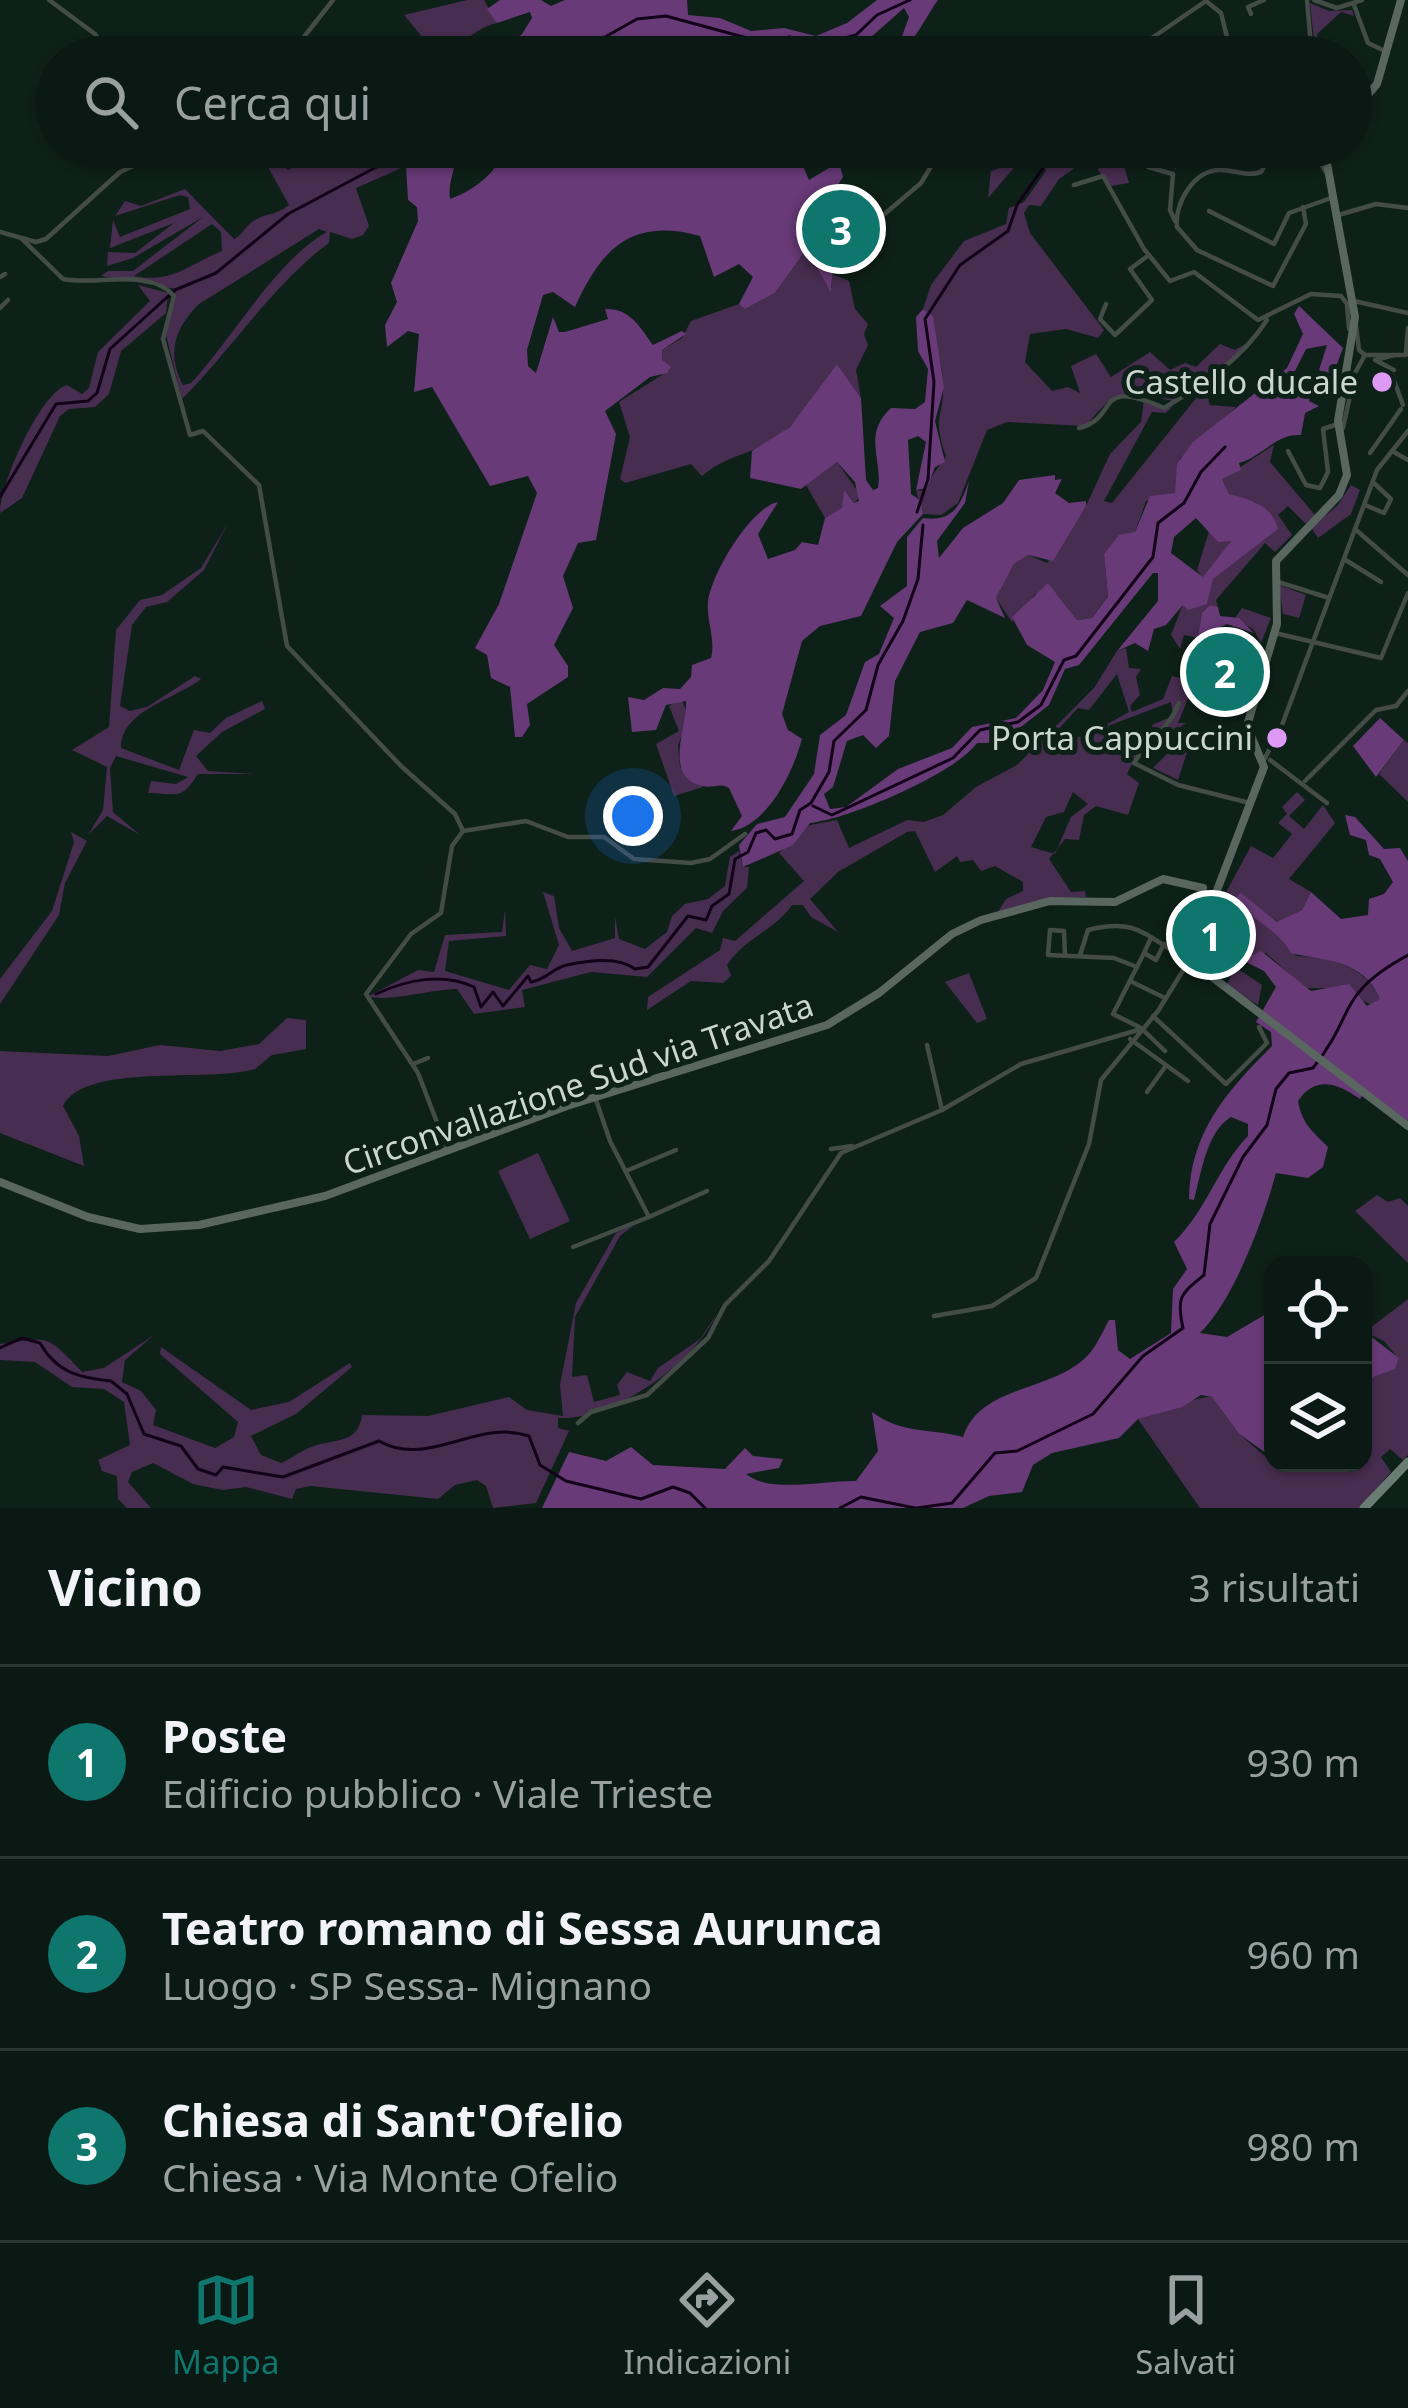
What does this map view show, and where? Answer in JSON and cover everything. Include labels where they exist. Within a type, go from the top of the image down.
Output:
[{"type":"main road","points":[[1364,1508],[1408,1462]]},
{"type":"street","points":[[49,0],[94,36]]},
{"type":"street","points":[[305,36],[333,0]]},
{"type":"street","points":[[1251,14],[1248,8],[1264,0]]},
{"type":"street","points":[[1311,36],[1310,0],[1330,8],[1362,0]]},
{"type":"street","points":[[1372,92],[1401,0]]},
{"type":"street","points":[[1152,36],[1198,1],[1221,13],[1227,36]]},
{"type":"street","points":[[1354,5],[1365,36]]},
{"type":"street","points":[[1372,46],[1387,52]]},
{"type":"street","points":[[0,232],[22,239],[46,239],[129,168]]},
{"type":"street","points":[[868,228],[921,183],[930,168]]},
{"type":"street","points":[[1152,168],[1173,174],[1169,210],[1197,250],[1273,286],[1306,224],[1303,207]]},
{"type":"street","points":[[1175,221],[1182,199],[1202,176],[1216,170],[1261,172],[1263,168]]},
{"type":"street","points":[[1323,168],[1326,172]]},
{"type":"street","points":[[1325,168],[1359,350],[1365,355],[1407,355],[1408,328]]},
{"type":"street","points":[[1073,185],[1102,176],[1149,255],[1172,282],[1191,271],[1258,320],[1311,295],[1341,296],[1348,304],[1348,346],[1352,349]]},
{"type":"street","points":[[1208,211],[1274,244],[1289,213],[1331,198]]},
{"type":"street","points":[[1335,216],[1376,204],[1408,208]]},
{"type":"street","points":[[22,239],[63,279],[127,280],[168,288],[174,296],[163,336],[179,406],[190,435],[203,431],[259,484],[286,646],[455,814],[464,831]]},
{"type":"street","points":[[1106,304],[1100,319],[1115,334],[1152,300],[1130,269],[1149,255]]},
{"type":"street","points":[[1351,297],[1367,308],[1408,313]]},
{"type":"street","points":[[0,308],[8,300]]},
{"type":"street","points":[[1079,428],[1124,396],[1138,394],[1164,408],[1194,392],[1234,362],[1270,316]]},
{"type":"street","points":[[1344,452],[1337,424],[1355,317]]},
{"type":"street","points":[[1327,803],[1304,781],[1265,761],[1247,726],[1275,633],[1274,581],[1279,554],[1345,486],[1343,414],[1365,355]]},
{"type":"street","points":[[1370,454],[1401,409],[1393,373],[1375,360],[1394,355]]},
{"type":"street","points":[[1288,451],[1306,485],[1319,488],[1328,472],[1323,429],[1337,424]]},
{"type":"street","points":[[934,1316],[992,1306],[1036,1278],[1089,1144],[1101,1080],[1130,1039],[1154,1016],[1190,961],[1372,483],[1407,435]]},
{"type":"street","points":[[1392,451],[1408,460]]},
{"type":"street","points":[[1364,505],[1384,513],[1391,499],[1372,483]]},
{"type":"street","points":[[1355,530],[1408,574]]},
{"type":"street","points":[[1344,559],[1381,582]]},
{"type":"street","points":[[1274,581],[1329,598]]},
{"type":"street","points":[[1275,633],[1382,658],[1408,592]]},
{"type":"street","points":[[1304,781],[1376,710],[1396,706],[1408,691]]},
{"type":"street","points":[[1179,703],[1168,729],[1148,741],[1134,763],[1178,784],[1250,803]]},
{"type":"street","points":[[448,1151],[413,1064],[372,1006],[367,988],[411,934],[441,913],[452,846],[464,831],[526,821],[568,837],[604,837],[634,860],[691,863],[710,859],[745,834]]},
{"type":"street","name":"Circonvallazione Sud via Travata","points":[[0,1182],[104,1222],[162,1230],[350,1189],[596,1096],[826,1024],[879,993],[952,934],[982,920],[1050,901],[1115,902],[1166,878],[1217,890]]},
{"type":"street","points":[[1080,955],[1082,938],[1090,928],[1130,926],[1152,936],[1408,1126]]},
{"type":"street","points":[[1065,955],[1064,932],[1048,931],[1048,955],[1114,958],[1137,967]]},
{"type":"street","points":[[1152,936],[1113,1014],[1166,1052]]},
{"type":"street","points":[[1144,953],[1156,960],[1164,944]]},
{"type":"street","points":[[1130,981],[1165,998]]},
{"type":"street","points":[[1154,1016],[1226,1084],[1268,1042],[1258,1027]]},
{"type":"street","points":[[578,1423],[591,1412],[646,1395],[706,1340],[727,1301],[770,1261],[838,1156],[942,1110],[1021,1064],[1139,1029]]},
{"type":"street","points":[[1130,1039],[1188,1081]]},
{"type":"street","points":[[927,1045],[942,1110]]},
{"type":"street","points":[[413,1064],[428,1058]]},
{"type":"street","points":[[1147,1092],[1166,1066]]},
{"type":"street","points":[[596,1096],[650,1217]]},
{"type":"street","points":[[831,1149],[857,1147]]},
{"type":"street","points":[[626,1172],[676,1150]]},
{"type":"street","points":[[573,1246],[707,1191]]},
{"type":"shaded area","points":[[484,0],[497,23],[471,36],[422,36],[404,15]]},
{"type":"shaded area","points":[[500,0],[541,0],[551,6],[565,0],[687,0],[688,15],[720,18],[751,31],[784,28],[816,36],[519,36],[532,18],[530,12],[497,23],[487,9]]},
{"type":"shaded area","points":[[877,0],[938,0],[915,36],[902,36],[909,17],[904,8],[872,36],[816,36],[847,23]]},
{"type":"shaded area","points":[[1310,3],[1329,11],[1352,10],[1354,16],[1341,12],[1314,36]]},
{"type":"shaded area","points":[[269,168],[401,168],[356,188],[369,226],[363,235],[352,239],[330,232],[329,243],[272,296],[182,399],[165,331],[176,289],[101,276],[108,271],[133,271],[203,217],[133,258],[107,266],[108,252],[135,253],[174,223],[110,248],[113,220],[120,237],[190,209],[188,197],[180,195],[115,216],[125,201],[141,206],[185,189],[234,239],[252,222],[289,205]],"holes":[[[212,224],[221,232],[222,251],[170,275],[134,276]],[[319,229],[327,232],[290,261],[207,365],[183,385],[174,352],[179,332],[199,304]]]},
{"type":"shaded area","points":[[406,168],[454,168],[450,199],[468,191],[494,168],[804,168],[809,180],[829,168],[841,168],[843,177],[824,207],[832,221],[830,235],[835,236],[831,292],[806,250],[775,293],[745,309],[739,304],[753,277],[739,264],[714,277],[700,236],[657,231],[639,234],[609,253],[575,307],[553,292],[543,295],[527,350],[528,366],[536,373],[553,317],[559,332],[565,332],[608,319],[605,309],[614,309],[633,320],[653,345],[682,331],[686,334],[662,350],[662,360],[671,367],[667,373],[650,377],[605,411],[616,434],[596,540],[578,543],[563,576],[573,608],[554,645],[568,666],[568,677],[527,704],[530,725],[522,737],[515,737],[510,687],[491,678],[487,655],[475,648],[499,604],[537,493],[528,476],[490,486],[432,387],[414,392],[419,334],[408,331],[387,347],[385,325],[397,302],[391,283],[418,221],[417,207],[408,200]]},
{"type":"shaded area","points":[[1014,168],[988,198],[991,171]]},
{"type":"shaded area","points":[[1074,168],[1059,179],[1041,206],[1029,205],[1024,213],[1030,233],[1104,330],[1098,338],[1066,329],[1030,334],[1025,362],[1052,391],[1068,387],[1080,393],[1071,366],[1096,354],[1111,377],[1150,352],[1170,370],[1185,363],[1196,367],[1220,344],[1235,350],[1247,343],[1227,365],[1173,401],[1128,392],[1107,402],[1085,426],[1007,422],[987,430],[958,503],[941,515],[923,514],[916,490],[922,491],[946,456],[939,423],[942,373],[933,316],[923,309],[931,285],[964,241],[1006,224],[1009,208],[1024,202],[1046,171]]},
{"type":"shaded area","points":[[1125,168],[1129,183],[1111,186],[1098,170]]},
{"type":"shaded area","points":[[806,250],[828,287],[832,288],[832,274],[849,281],[855,309],[868,324],[864,334],[868,345],[856,370],[861,398],[837,364],[798,417],[769,443],[702,476],[691,464],[625,483],[620,479],[630,437],[619,402],[662,375],[662,350],[682,338],[691,321],[739,304],[745,309],[775,293]]},
{"type":"shaded area","points":[[138,285],[168,293],[166,313],[121,351],[109,394],[95,407],[69,409],[60,416],[22,498],[0,513],[14,462],[45,404],[67,385],[82,394],[89,388],[98,352],[150,301]]},
{"type":"shaded area","points":[[1299,306],[1343,348],[1332,377],[1319,370],[1327,345],[1306,349],[1291,379],[1299,394],[1310,396],[1309,401],[1319,406],[1305,413],[1301,435],[1276,441],[1222,479],[1229,494],[1265,509],[1278,529],[1213,579],[1207,604],[1188,610],[1183,605],[1166,625],[1154,629],[1148,651],[1135,643],[1117,651],[1158,601],[1158,573],[1153,573],[1079,665],[1065,669],[1049,705],[1013,733],[1000,732],[988,743],[977,743],[947,768],[899,794],[810,823],[793,845],[743,867],[739,845],[757,824],[785,817],[814,774],[820,735],[846,715],[865,662],[879,654],[894,618],[880,606],[907,586],[907,537],[923,518],[941,518],[954,511],[969,481],[965,503],[937,541],[939,558],[963,528],[1003,503],[1019,480],[1055,475],[1055,480],[1062,479],[1055,493],[1069,503],[1086,501],[1053,561],[1028,555],[1014,564],[996,598],[1005,618],[967,600],[953,623],[920,632],[895,681],[889,736],[876,748],[863,735],[847,741],[833,787],[824,794],[830,809],[846,807],[898,769],[952,748],[972,727],[1016,718],[1043,690],[1055,662],[1027,645],[1012,617],[1048,583],[1077,620],[1092,618],[1108,596],[1104,554],[1119,535],[1135,532],[1150,496],[1175,493],[1177,464],[1193,442],[1287,368],[1303,334],[1294,314]],"holes":[[[1196,518],[1218,542],[1231,541],[1203,577],[1171,553],[1174,537]]]},
{"type":"shaded area","points":[[923,309],[933,316],[944,387],[935,421],[945,462],[935,467],[927,488],[916,490],[926,442],[918,436],[908,440],[911,494],[920,500],[923,514],[897,542],[861,616],[820,626],[802,641],[782,714],[788,730],[802,739],[798,752],[767,808],[744,827],[731,831],[742,816],[729,788],[702,786],[683,772],[680,750],[686,701],[666,705],[656,730],[632,732],[628,697],[644,700],[663,688],[680,689],[691,677],[692,665],[711,658],[711,589],[734,543],[756,516],[778,502],[758,534],[768,559],[795,550],[802,542],[818,545],[825,518],[842,508],[844,490],[854,503],[859,501],[855,482],[837,462],[801,489],[750,478],[752,451],[790,427],[837,364],[861,398],[866,480],[873,490],[878,488],[875,438],[882,418],[891,408],[915,409],[925,402],[928,369],[918,351],[916,317]]},
{"type":"shaded area","points":[[1205,387],[1210,405],[1236,407],[1180,459],[1176,493],[1146,501],[1135,532],[1104,554],[1108,595],[1092,618],[1077,620],[1056,593],[1035,594],[1012,622],[996,598],[1014,564],[1028,555],[1047,563],[1086,506],[1110,454],[1141,422],[1144,400],[1163,410],[1173,406],[1166,413],[1152,412],[1104,501],[1112,503]]},
{"type":"shaded area","points":[[1274,445],[1270,462],[1315,515],[1306,524],[1288,506],[1278,515],[1292,535],[1275,552],[1265,543],[1216,600],[1218,607],[1210,605],[1202,613],[1198,638],[1184,635],[1180,649],[1171,635],[1183,604],[1207,604],[1212,579],[1259,540],[1265,511],[1256,502],[1229,494],[1222,479]]},
{"type":"shaded area","points":[[837,462],[861,496],[854,503],[848,495],[842,509],[825,518],[806,485]]},
{"type":"shaded area","points":[[1351,485],[1360,490],[1351,514],[1318,538],[1311,527],[1337,506]]},
{"type":"shaded area","points":[[228,523],[204,570],[167,602],[146,607],[132,625],[120,706],[130,711],[147,707],[195,676],[201,679],[139,715],[123,735],[121,748],[179,770],[194,730],[210,733],[226,718],[262,701],[265,709],[222,732],[196,756],[208,771],[254,774],[198,774],[179,794],[148,793],[151,781],[176,784],[188,777],[116,756],[110,768],[113,812],[140,835],[107,816],[88,835],[103,810],[107,767],[72,750],[109,727],[116,630],[140,600],[162,595],[201,568]]},
{"type":"shaded area","points":[[1210,528],[1232,540],[1203,578],[1197,570]]},
{"type":"shaded area","points":[[1279,585],[1306,595],[1299,618],[1283,614]]},
{"type":"shaded area","points":[[1210,605],[1218,607],[1220,616],[1239,618],[1254,633],[1227,624],[1198,637],[1202,613]]},
{"type":"shaded area","points":[[1242,608],[1271,618],[1261,643],[1254,630],[1235,618]]},
{"type":"shaded area","points":[[1126,648],[1129,668],[1141,669],[1136,677],[1140,695],[1130,706],[1132,712],[1163,699],[1172,676],[1195,682],[1178,723],[1186,723],[1168,736],[1154,736],[1152,725],[1173,716],[1171,702],[1108,726],[1136,756],[1127,774],[1139,783],[1128,815],[1096,806],[1084,815],[1079,840],[1065,839],[1057,849],[1071,817],[1088,804],[1073,792],[1064,812],[1046,817],[1031,847],[1053,854],[1049,859],[1071,892],[1085,891],[1086,897],[1049,898],[998,912],[1006,899],[1023,891],[1023,882],[995,866],[981,871],[973,860],[960,862],[957,856],[935,872],[915,831],[907,832],[838,872],[810,899],[838,932],[811,917],[803,905],[792,905],[734,956],[727,965],[731,976],[723,983],[691,981],[647,1010],[648,997],[720,950],[723,938],[735,941],[804,881],[779,853],[805,826],[837,820],[849,848],[907,820],[924,822],[943,815],[976,787],[1017,765],[1094,688],[1117,651]],"holes":[[[1117,674],[1129,712],[1084,737],[1052,736],[1078,708],[1089,710]]]},
{"type":"shaded area","points":[[681,698],[689,718],[678,745],[680,767],[703,787],[674,796],[656,744],[679,731],[669,706]]},
{"type":"shaded area","points":[[1380,718],[1404,740],[1376,777],[1353,746]]},
{"type":"shaded area","points":[[1404,740],[1408,743],[1408,802],[1379,774]]},
{"type":"shaded area","points":[[1190,743],[1178,780],[1153,768],[1176,745]]},
{"type":"shaded area","points":[[1297,792],[1305,800],[1289,816],[1304,829],[1323,805],[1335,823],[1289,879],[1311,892],[1302,910],[1278,922],[1247,900],[1237,902],[1282,935],[1296,956],[1333,961],[1356,971],[1380,999],[1373,1006],[1339,988],[1305,988],[1266,953],[1242,960],[1222,955],[1234,928],[1217,909],[1251,846],[1273,858],[1292,834],[1278,823],[1287,814],[1282,807]]},
{"type":"shaded area","points":[[1345,815],[1355,817],[1384,849],[1400,848],[1408,861],[1408,1121],[1366,1090],[1360,1099],[1343,1089],[1319,1085],[1298,1101],[1309,1127],[1328,1147],[1323,1167],[1308,1178],[1276,1173],[1236,1280],[1200,1333],[1227,1337],[1264,1315],[1264,1452],[1239,1434],[1212,1397],[1201,1395],[1182,1407],[1138,1419],[1119,1438],[1052,1453],[1033,1465],[1022,1492],[989,1496],[963,1508],[542,1508],[569,1452],[606,1461],[631,1447],[653,1465],[725,1469],[745,1448],[753,1456],[783,1459],[779,1468],[746,1474],[756,1480],[783,1485],[856,1481],[878,1451],[872,1412],[905,1427],[963,1437],[985,1407],[1074,1367],[1092,1350],[1109,1320],[1115,1320],[1118,1350],[1130,1359],[1171,1333],[1173,1289],[1187,1269],[1174,1242],[1248,1136],[1248,1124],[1231,1117],[1216,1133],[1194,1200],[1189,1199],[1196,1153],[1226,1097],[1272,1046],[1271,1032],[1256,1022],[1276,987],[1264,971],[1242,960],[1261,951],[1311,991],[1349,984],[1367,1006],[1380,999],[1353,969],[1291,953],[1236,897],[1241,893],[1277,922],[1302,910],[1311,892],[1341,919],[1368,915],[1369,899],[1384,894],[1393,882],[1380,859],[1369,855],[1366,840],[1350,835]]},
{"type":"shaded area","points":[[71,832],[87,841],[65,883],[59,915],[0,1004],[0,979],[52,911],[74,842]]},
{"type":"shaded area","points":[[739,851],[743,867],[749,867],[747,888],[723,911],[712,933],[696,928],[647,977],[591,972],[522,990],[525,1007],[474,1014],[457,989],[369,996],[418,970],[434,972],[445,935],[502,932],[505,910],[506,936],[449,941],[445,971],[509,990],[530,965],[547,969],[559,945],[543,892],[554,896],[559,928],[572,951],[615,938],[615,917],[619,939],[645,949],[667,932],[672,916],[685,904],[708,899],[725,886],[730,857]]},
{"type":"shaded area","points":[[1235,967],[1262,985],[1258,1005],[1226,986]]},
{"type":"shaded area","points":[[969,973],[987,1019],[977,1023],[945,982]]},
{"type":"shaded area","points":[[287,1018],[306,1020],[306,1049],[272,1055],[255,1069],[121,1079],[76,1092],[63,1106],[79,1136],[84,1166],[0,1133],[0,1051],[108,1056],[160,1045],[220,1051],[259,1044]]},
{"type":"shaded area","points":[[538,1153],[570,1221],[530,1239],[498,1171]]},
{"type":"shaded area","points":[[1377,1195],[1388,1202],[1400,1198],[1408,1206],[1408,1263],[1355,1211]]},
{"type":"shaded area","points":[[634,1225],[620,1236],[575,1317],[572,1377],[587,1375],[594,1402],[620,1395],[617,1385],[627,1372],[650,1381],[658,1368],[700,1339],[670,1370],[625,1400],[602,1410],[558,1418],[558,1428],[569,1431],[536,1503],[493,1508],[486,1486],[477,1480],[455,1485],[438,1499],[311,1486],[296,1489],[292,1499],[246,1487],[223,1490],[193,1484],[153,1463],[132,1472],[128,1482],[151,1508],[127,1508],[118,1499],[117,1476],[102,1471],[98,1460],[130,1445],[124,1402],[104,1389],[72,1387],[35,1362],[0,1360],[0,1344],[46,1341],[82,1372],[104,1368],[154,1335],[125,1360],[122,1382],[141,1391],[156,1410],[153,1425],[215,1448],[234,1437],[238,1422],[160,1354],[161,1347],[251,1410],[289,1402],[350,1363],[352,1367],[296,1414],[251,1436],[261,1455],[281,1463],[312,1446],[352,1435],[362,1415],[428,1416],[509,1397],[527,1410],[563,1416],[560,1385],[576,1303],[616,1233]]},
{"type":"shaded area","points":[[1408,1299],[1408,1455],[1403,1460],[1390,1449],[1381,1457],[1391,1472],[1360,1508],[1200,1508],[1138,1419],[1212,1397],[1239,1434],[1264,1455],[1264,1472],[1372,1472],[1372,1379],[1394,1369],[1399,1359],[1384,1341],[1372,1335],[1372,1327]]},
{"type":"shaded area","points":[[1372,1337],[1399,1358],[1395,1369],[1373,1377]]},
{"type":"waterway","points":[[852,36],[877,15],[910,0]]},
{"type":"waterway","points":[[607,36],[637,19],[666,16],[740,36]]},
{"type":"waterway","points":[[0,497],[56,404],[88,401],[97,393],[110,349],[175,290],[216,273],[288,214],[375,168]]},
{"type":"waterway","points":[[917,512],[928,479],[934,382],[925,319],[960,265],[1008,231],[1017,205],[1043,168]]},
{"type":"waterway","points":[[813,806],[832,815],[953,758],[980,730],[1018,722],[1041,705],[1064,660],[1076,656],[1153,557],[1158,523],[1184,503],[1201,472],[1225,447]]},
{"type":"waterway","points":[[376,994],[412,982],[450,980],[474,987],[481,1007],[493,992],[503,1006],[528,976],[536,981],[562,966],[601,960],[635,969],[648,967],[688,916],[706,920],[712,906],[729,894],[735,859],[748,852],[756,833],[766,830],[775,839],[792,834],[800,810],[811,803],[829,772],[834,741],[866,710],[878,665],[903,621],[918,579],[923,525]]},
{"type":"waterway","points":[[917,1508],[952,1503],[995,1453],[1017,1451],[1093,1414],[1143,1356],[1183,1328],[1181,1302],[1204,1275],[1210,1224],[1243,1157],[1267,1125],[1276,1089],[1289,1073],[1313,1068],[1357,994],[1408,955]]},
{"type":"waterway","points":[[0,1348],[22,1338],[40,1343],[70,1372],[111,1381],[127,1394],[144,1434],[181,1446],[198,1469],[216,1475],[223,1467],[283,1477],[379,1441],[416,1450],[510,1432],[529,1436],[540,1465],[566,1481],[641,1499],[673,1487],[690,1493],[705,1508]]},
{"type":"waterway","points":[[840,1508],[861,1497],[915,1508]]},
{"type":"place","name":"Chiesa di Sant'Ofelio","points":[[841,229]]},
{"type":"place","name":"Castello ducale","points":[[1382,382]]},
{"type":"place","name":"Teatro romano di Sessa Aurunca","points":[[1225,672]]},
{"type":"place","name":"Porta Cappuccini","points":[[1277,738]]},
{"type":"place","name":"Poste","points":[[1211,935]]}]
